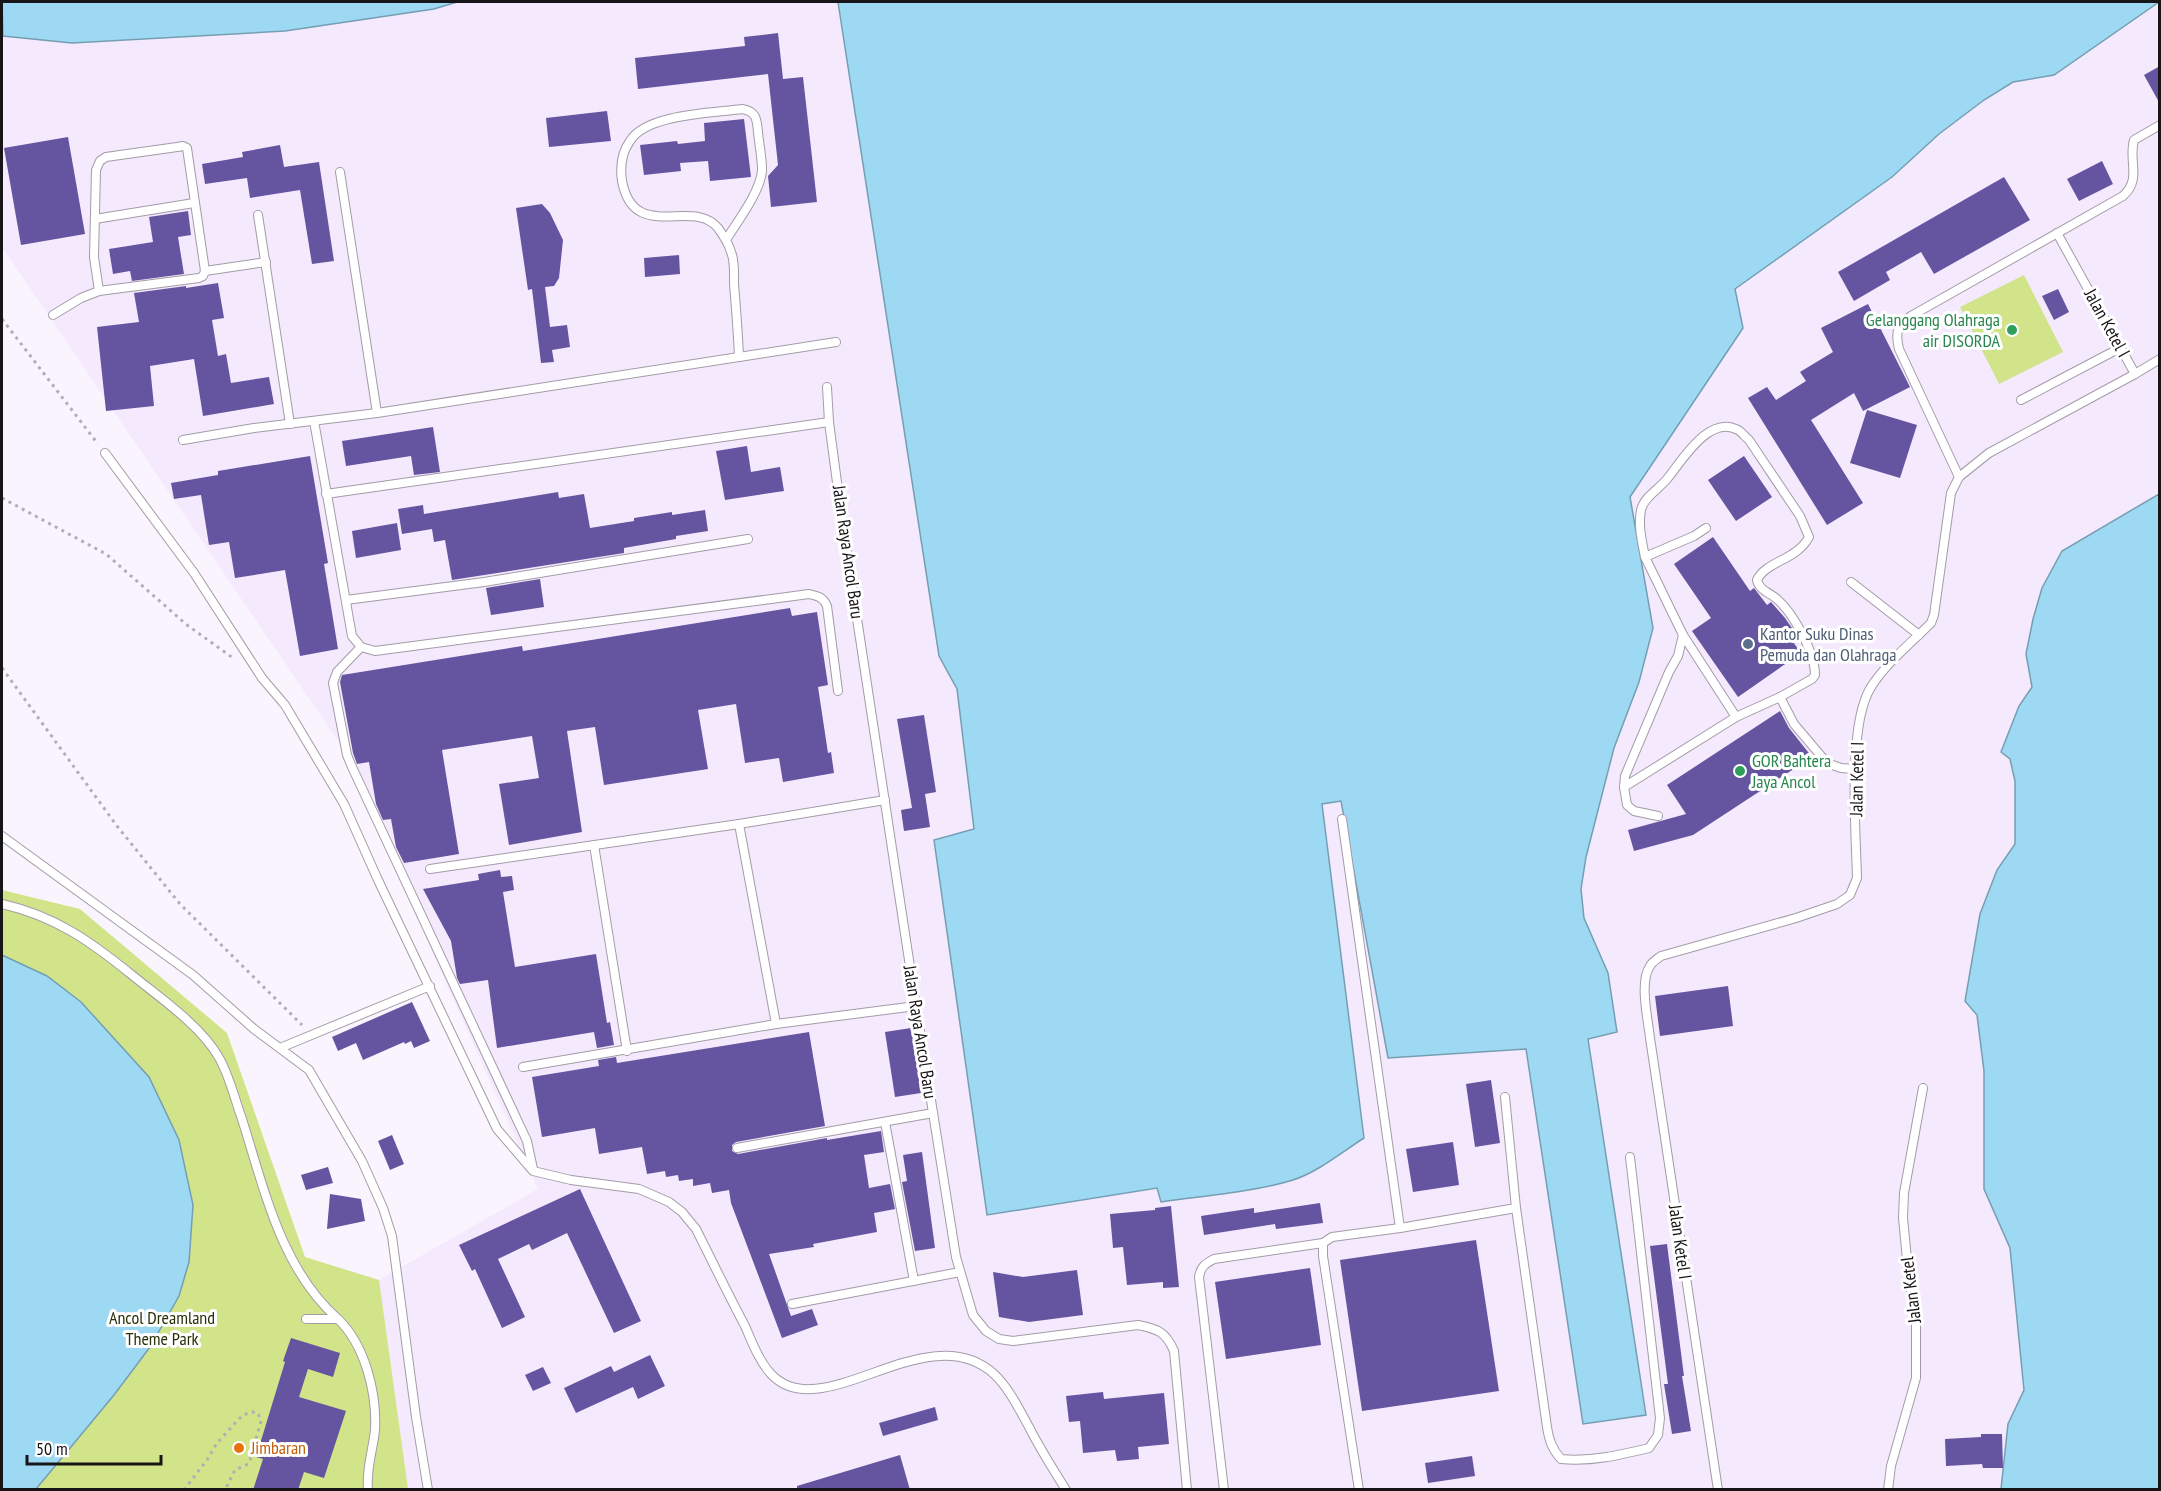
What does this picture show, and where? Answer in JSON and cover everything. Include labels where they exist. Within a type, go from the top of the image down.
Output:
[{"type":"lane","points":[[726,240],[752,198],[762,171],[758,123],[755,114],[750,110],[742,109],[668,120],[648,126],[638,132],[631,139],[624,153],[621,174],[625,193],[634,207],[649,216],[702,217],[712,222],[726,240],[732,254],[740,357]]},
{"type":"lane","points":[[1959,477],[1899,349],[1897,330],[1902,322],[1911,316],[2123,196],[2131,189],[2134,180],[2132,149],[2134,140],[2160,124]]},
{"type":"lane","points":[[53,315],[81,298],[99,291],[203,276],[205,271],[187,148],[183,146],[106,157],[100,161],[96,170],[94,257],[99,291]]},
{"type":"lane","points":[[340,172],[377,413]]},
{"type":"lane","points":[[95,219],[194,203]]},
{"type":"lane","points":[[258,215],[290,424]]},
{"type":"lane","name":"Jalan Ketel I","points":[[1718,1490],[1650,1038],[1644,991],[1646,977],[1650,965],[1661,956],[1796,918],[1837,904],[1850,895],[1857,878],[1855,769],[1863,706],[1870,688],[1886,666],[1931,623],[1951,493],[1959,477],[1989,453],[2135,374],[2057,233]]},
{"type":"lane","points":[[205,271],[266,262]]},
{"type":"lane","points":[[183,440],[377,413],[836,342]]},
{"type":"lane","points":[[2021,400],[2120,348]]},
{"type":"lane","points":[[2135,374],[2160,359]]},
{"type":"lane","name":"Jalan Raya Ancol Baru","points":[[827,387],[829,422],[844,532],[916,1006],[960,1272],[972,1315],[986,1331],[999,1339],[1013,1341],[1138,1325],[1154,1328],[1168,1338],[1174,1352],[1187,1490]]},
{"type":"lane","points":[[314,421],[352,636],[361,647],[375,651],[809,594],[818,596],[827,606],[838,691]]},
{"type":"lane","points":[[326,494],[829,422]]},
{"type":"lane","points":[[1624,786],[1736,717],[1780,697],[1815,675],[1808,647],[1795,623],[1779,600],[1759,587],[1757,580],[1767,570],[1800,550],[1809,537],[1800,516],[1749,440],[1738,430],[1727,428],[1714,430],[1701,436],[1666,481],[1644,502],[1640,522],[1645,557],[1683,635],[1736,717]]},
{"type":"lane","points":[[105,453],[194,573],[262,678],[285,705],[344,804],[497,1129],[533,1171],[571,1180],[639,1189],[669,1202],[682,1212],[696,1228],[758,1353],[770,1373],[782,1383],[799,1389],[822,1387],[851,1381],[911,1359],[932,1356],[954,1356],[974,1362],[993,1373],[1008,1392],[1066,1490]]},
{"type":"lane","points":[[1645,557],[1684,541],[1706,528]]},
{"type":"lane","points":[[346,600],[484,582],[748,539]]},
{"type":"lane","points":[[1851,582],[1919,635]]},
{"type":"lane","points":[[1658,816],[1634,810],[1627,805],[1625,776],[1678,656],[1683,635]]},
{"type":"lane","points":[[361,647],[337,672],[333,683],[347,755],[377,824],[421,912],[479,1042],[527,1141],[533,1171]]},
{"type":"lane","points":[[1780,697],[1794,724],[1827,763],[1841,768],[1855,769]]},
{"type":"lane","points":[[430,869],[739,824],[885,800]]},
{"type":"lane","points":[[1342,819],[1400,1228]]},
{"type":"lane","points":[[739,824],[776,1024]]},
{"type":"lane","points":[[2,836],[193,975],[309,1070],[362,1161],[383,1208],[392,1236],[428,1490]]},
{"type":"lane","points":[[594,845],[627,1051]]},
{"type":"lane","points":[[2,904],[36,914],[79,934],[172,1008],[210,1045],[219,1057],[232,1089],[281,1237],[301,1276],[317,1298],[349,1329],[357,1343],[373,1394],[375,1430],[370,1452],[368,1490]]},
{"type":"lane","points":[[280,1048],[430,986]]},
{"type":"lane","points":[[523,1067],[776,1024],[916,1006]]},
{"type":"lane","name":"Jalan Ketel","points":[[1888,1490],[1891,1466],[1916,1378],[1916,1314],[1909,1280],[1904,1209],[1907,1174],[1923,1088]]},
{"type":"lane","points":[[1505,1097],[1516,1208],[1549,1441],[1561,1459],[1606,1458],[1649,1448],[1658,1435],[1660,1418],[1630,1156]]},
{"type":"lane","points":[[737,1148],[933,1113]]},
{"type":"lane","points":[[885,1122],[914,1281]]},
{"type":"lane","points":[[1224,1490],[1199,1277],[1204,1264],[1215,1259],[1323,1243],[1332,1237],[1516,1208]]},
{"type":"lane","points":[[1323,1243],[1359,1490]]},
{"type":"lane","points":[[792,1304],[960,1272]]},
{"type":"lane","points":[[306,1319],[338,1319]]},
{"type":"path","points":[[2,319],[105,453]]},
{"type":"path","points":[[2,498],[106,554],[187,625],[234,658]]},
{"type":"path","points":[[2,668],[117,826],[180,904],[312,1035]]},
{"type":"path","points":[[184,1490],[217,1443],[238,1420],[243,1415],[258,1413],[261,1421],[250,1460],[248,1464],[235,1470],[225,1490]]},
{"type":"shaded area","points":[[457,2],[838,2],[939,656],[957,689],[974,829],[934,840],[987,1215],[1158,1188],[1161,1202],[1293,1180],[1321,1166],[1364,1138],[1322,803],[1341,801],[1388,1058],[1608,973],[1584,918],[1581,889],[1597,808],[1622,728],[1640,553],[1630,497],[1743,328],[1734,289],[1892,177],[1939,134],[1984,100],[2013,82],[2054,75],[2159,2],[2159,494],[2062,551],[2042,588],[2033,619],[2026,654],[2032,687],[2019,706],[2001,752],[2010,759],[2015,781],[2015,845],[1997,870],[1977,1015],[1984,1071],[1984,1189],[2010,1248],[2024,1390],[2008,1424],[2001,1489],[117,1489],[305,1257],[379,1280],[538,1189],[338,741],[2,247],[2,38],[3,36],[72,43],[285,31],[434,9]]},
{"type":"green space","name":"Gelanggang Olahraga air DISORDA","points":[[2024,275],[2063,352],[1999,384],[1960,307]]},
{"type":"green space","name":"Ancol Dreamland Theme Park","points":[[2,890],[80,909],[227,1033],[305,1257],[379,1280],[408,1489],[2,1490]]},
{"type":"water","points":[[2,2],[457,2],[434,9],[285,31],[72,43],[3,36]]},
{"type":"water","points":[[838,2],[2159,2],[2054,75],[2013,82],[1984,100],[1939,134],[1892,177],[1735,289],[1743,328],[1630,497],[1653,628],[1639,682],[1614,748],[1586,857],[1581,889],[1584,918],[1608,973],[1617,1032],[1588,1039],[1646,1415],[1583,1424],[1526,1049],[1388,1058],[1341,801],[1322,804],[1364,1138],[1312,1172],[1293,1180],[1262,1188],[1161,1202],[1157,1188],[987,1215],[934,840],[974,829],[957,689],[939,656]]},
{"type":"water","points":[[2159,494],[2159,1489],[2001,1489],[2008,1424],[2024,1390],[2010,1248],[1984,1189],[1984,1071],[1977,1015],[1965,1001],[1980,914],[1997,870],[2015,844],[2015,781],[2010,759],[2001,752],[2019,706],[2032,687],[2026,654],[2033,619],[2042,588],[2062,551]]},
{"type":"water","points":[[2,955],[47,976],[81,1002],[149,1077],[179,1140],[193,1205],[189,1262],[179,1296],[150,1347],[114,1395],[36,1489],[2,1489]]},
{"type":"building","points":[[778,33],[783,79],[803,77],[817,202],[771,207],[768,176],[778,165],[768,74],[638,89],[635,58],[745,46],[744,37]]},
{"type":"building","points":[[2160,66],[2160,104],[2144,75]]},
{"type":"building","points":[[607,111],[611,141],[549,147],[546,118]]},
{"type":"building","points":[[744,119],[751,177],[710,181],[708,161],[680,163],[681,171],[644,175],[640,145],[705,141],[704,123]]},
{"type":"building","points":[[68,137],[85,234],[21,245],[4,148]]},
{"type":"building","points":[[280,145],[284,167],[319,162],[334,261],[312,264],[300,190],[250,198],[247,178],[205,184],[202,164],[243,157],[242,152]]},
{"type":"building","points":[[2102,161],[2113,184],[2079,201],[2067,179]]},
{"type":"building","points":[[2004,177],[2030,220],[1934,274],[1921,252],[1886,272],[1890,280],[1854,301],[1838,272]]},
{"type":"building","points":[[542,204],[550,213],[563,240],[559,278],[554,286],[545,287],[550,327],[567,325],[570,347],[552,350],[554,362],[541,363],[532,289],[528,290],[516,208]]},
{"type":"building","points":[[188,211],[191,235],[178,237],[184,274],[132,281],[130,271],[113,274],[109,249],[153,242],[149,217]]},
{"type":"building","points":[[679,255],[680,274],[645,277],[644,258]]},
{"type":"building","points":[[218,283],[224,318],[212,320],[218,356],[226,354],[231,383],[269,377],[274,404],[203,416],[194,359],[150,366],[154,406],[106,411],[97,327],[139,322],[134,293]]},
{"type":"building","points":[[2058,289],[2069,312],[2054,320],[2042,296]]},
{"type":"building","points":[[1868,304],[1910,387],[1863,411],[1854,393],[1811,420],[1863,503],[1827,525],[1748,398],[1767,387],[1776,400],[1806,381],[1800,372],[1833,352],[1821,328]]},
{"type":"building","points":[[1867,410],[1917,425],[1900,478],[1850,463]]},
{"type":"building","points":[[433,427],[440,472],[414,475],[411,456],[346,466],[342,441]]},
{"type":"building","points":[[747,446],[751,472],[780,467],[784,491],[725,500],[716,451]]},
{"type":"building","points":[[310,456],[328,563],[324,564],[338,649],[300,656],[285,570],[235,578],[229,542],[209,545],[201,495],[174,499],[171,483],[218,475],[218,471]]},
{"type":"building","points":[[1744,456],[1772,497],[1736,521],[1708,480]]},
{"type":"building","points":[[558,492],[559,498],[584,494],[590,528],[672,512],[672,515],[705,510],[708,531],[624,548],[624,553],[452,580],[445,540],[434,542],[432,529],[402,534],[398,509],[423,505],[424,514]]},
{"type":"building","points":[[397,523],[401,550],[356,558],[352,531]]},
{"type":"building","name":"Kantor Suku Dinas Pemuda dan Olahraga","points":[[1713,537],[1750,591],[1754,588],[1767,605],[1771,602],[1785,618],[1794,631],[1788,635],[1801,653],[1738,697],[1692,631],[1711,618],[1674,564]]},
{"type":"building","points":[[540,579],[544,607],[491,615],[486,588]]},
{"type":"building","points":[[790,608],[792,616],[817,612],[828,685],[818,687],[828,753],[831,752],[834,773],[783,782],[779,758],[745,763],[736,704],[698,710],[708,769],[604,785],[595,727],[567,731],[582,832],[509,845],[499,784],[539,778],[532,736],[442,750],[459,854],[404,863],[396,847],[391,819],[383,820],[376,804],[369,762],[357,764],[353,753],[340,682],[342,675],[522,646],[523,651]]},
{"type":"building","name":"GOR Bahtera Jaya Ancol","points":[[1780,711],[1789,728],[1812,757],[1693,835],[1634,851],[1628,830],[1686,814],[1667,785]]},
{"type":"building","points":[[924,715],[936,792],[925,794],[930,827],[904,831],[901,810],[912,808],[897,719]]},
{"type":"building","points":[[500,870],[501,877],[512,876],[514,890],[503,892],[515,967],[596,954],[607,1023],[610,1022],[614,1045],[597,1048],[594,1032],[497,1048],[488,980],[460,984],[451,941],[423,889],[479,880],[478,874]]},
{"type":"building","points":[[1728,986],[1733,1026],[1660,1036],[1655,996]]},
{"type":"building","points":[[412,1002],[430,1041],[414,1048],[411,1041],[405,1044],[404,1042],[363,1060],[356,1043],[338,1051],[332,1037]]},
{"type":"building","points":[[911,1028],[921,1093],[895,1097],[885,1032]]},
{"type":"building","points":[[809,1032],[825,1126],[736,1142],[732,1145],[732,1151],[738,1154],[881,1131],[884,1152],[864,1155],[869,1188],[890,1184],[895,1209],[874,1213],[877,1232],[813,1244],[814,1247],[769,1254],[791,1316],[812,1309],[818,1325],[782,1338],[731,1203],[729,1190],[712,1193],[710,1183],[693,1186],[693,1179],[679,1181],[678,1175],[666,1177],[665,1171],[647,1174],[642,1147],[599,1154],[595,1128],[542,1137],[532,1077],[599,1066],[598,1060],[616,1057],[617,1063]]},
{"type":"building","points":[[1491,1080],[1500,1143],[1475,1147],[1466,1084]]},
{"type":"building","points":[[392,1135],[404,1164],[390,1170],[378,1141]]},
{"type":"building","points":[[1453,1142],[1459,1185],[1413,1192],[1406,1149]]},
{"type":"building","points":[[922,1152],[935,1248],[915,1251],[902,1182],[907,1181],[903,1155]]},
{"type":"building","points":[[328,1167],[333,1183],[306,1190],[301,1175]]},
{"type":"building","points":[[580,1189],[641,1321],[614,1333],[567,1233],[532,1250],[529,1244],[498,1259],[525,1317],[502,1328],[475,1269],[472,1271],[459,1245]]},
{"type":"building","points":[[330,1194],[361,1199],[365,1221],[327,1229]]},
{"type":"building","points":[[1320,1203],[1323,1223],[1276,1229],[1275,1224],[1204,1235],[1201,1216],[1254,1208],[1254,1213]]},
{"type":"building","points":[[1171,1206],[1179,1287],[1163,1288],[1163,1282],[1127,1285],[1123,1247],[1113,1248],[1110,1214],[1155,1210],[1155,1208]]},
{"type":"building","points":[[1476,1240],[1499,1391],[1362,1411],[1340,1260]]},
{"type":"building","points":[[1667,1244],[1684,1376],[1682,1376],[1691,1431],[1672,1434],[1664,1384],[1668,1384],[1650,1246]]},
{"type":"building","points":[[1310,1268],[1321,1345],[1226,1359],[1215,1282]]},
{"type":"building","points":[[1077,1270],[1083,1315],[1029,1322],[999,1317],[993,1272],[1023,1277]]},
{"type":"building","points":[[291,1338],[340,1353],[333,1377],[308,1369],[299,1397],[346,1411],[324,1478],[304,1472],[298,1490],[253,1490],[263,1459],[256,1457]]},
{"type":"building","points":[[650,1355],[665,1386],[638,1399],[633,1387],[576,1413],[564,1388],[611,1366],[614,1372]]},
{"type":"building","points":[[543,1367],[551,1383],[533,1391],[525,1375]]},
{"type":"building","points":[[1103,1392],[1104,1399],[1164,1393],[1169,1444],[1138,1447],[1139,1459],[1117,1461],[1115,1450],[1083,1453],[1080,1421],[1069,1422],[1066,1396]]},
{"type":"building","points":[[935,1407],[938,1420],[883,1436],[879,1423]]},
{"type":"building","points":[[1981,1434],[2002,1434],[2003,1468],[1983,1468],[1982,1464],[1946,1466],[1945,1439],[1981,1437]]},
{"type":"building","points":[[900,1455],[910,1490],[797,1490],[797,1486]]},
{"type":"building","points":[[1472,1456],[1475,1476],[1428,1483],[1425,1463]]},
{"type":"place","name":"Gelanggang Olahraga air DISORDA","points":[[2012,330]]},
{"type":"place","name":"Kantor Suku Dinas Pemuda dan Olahraga","points":[[1748,644]]},
{"type":"place","name":"GOR Bahtera Jaya Ancol","points":[[1740,771]]},
{"type":"place","name":"Jimbaran","points":[[239,1448]]}]
